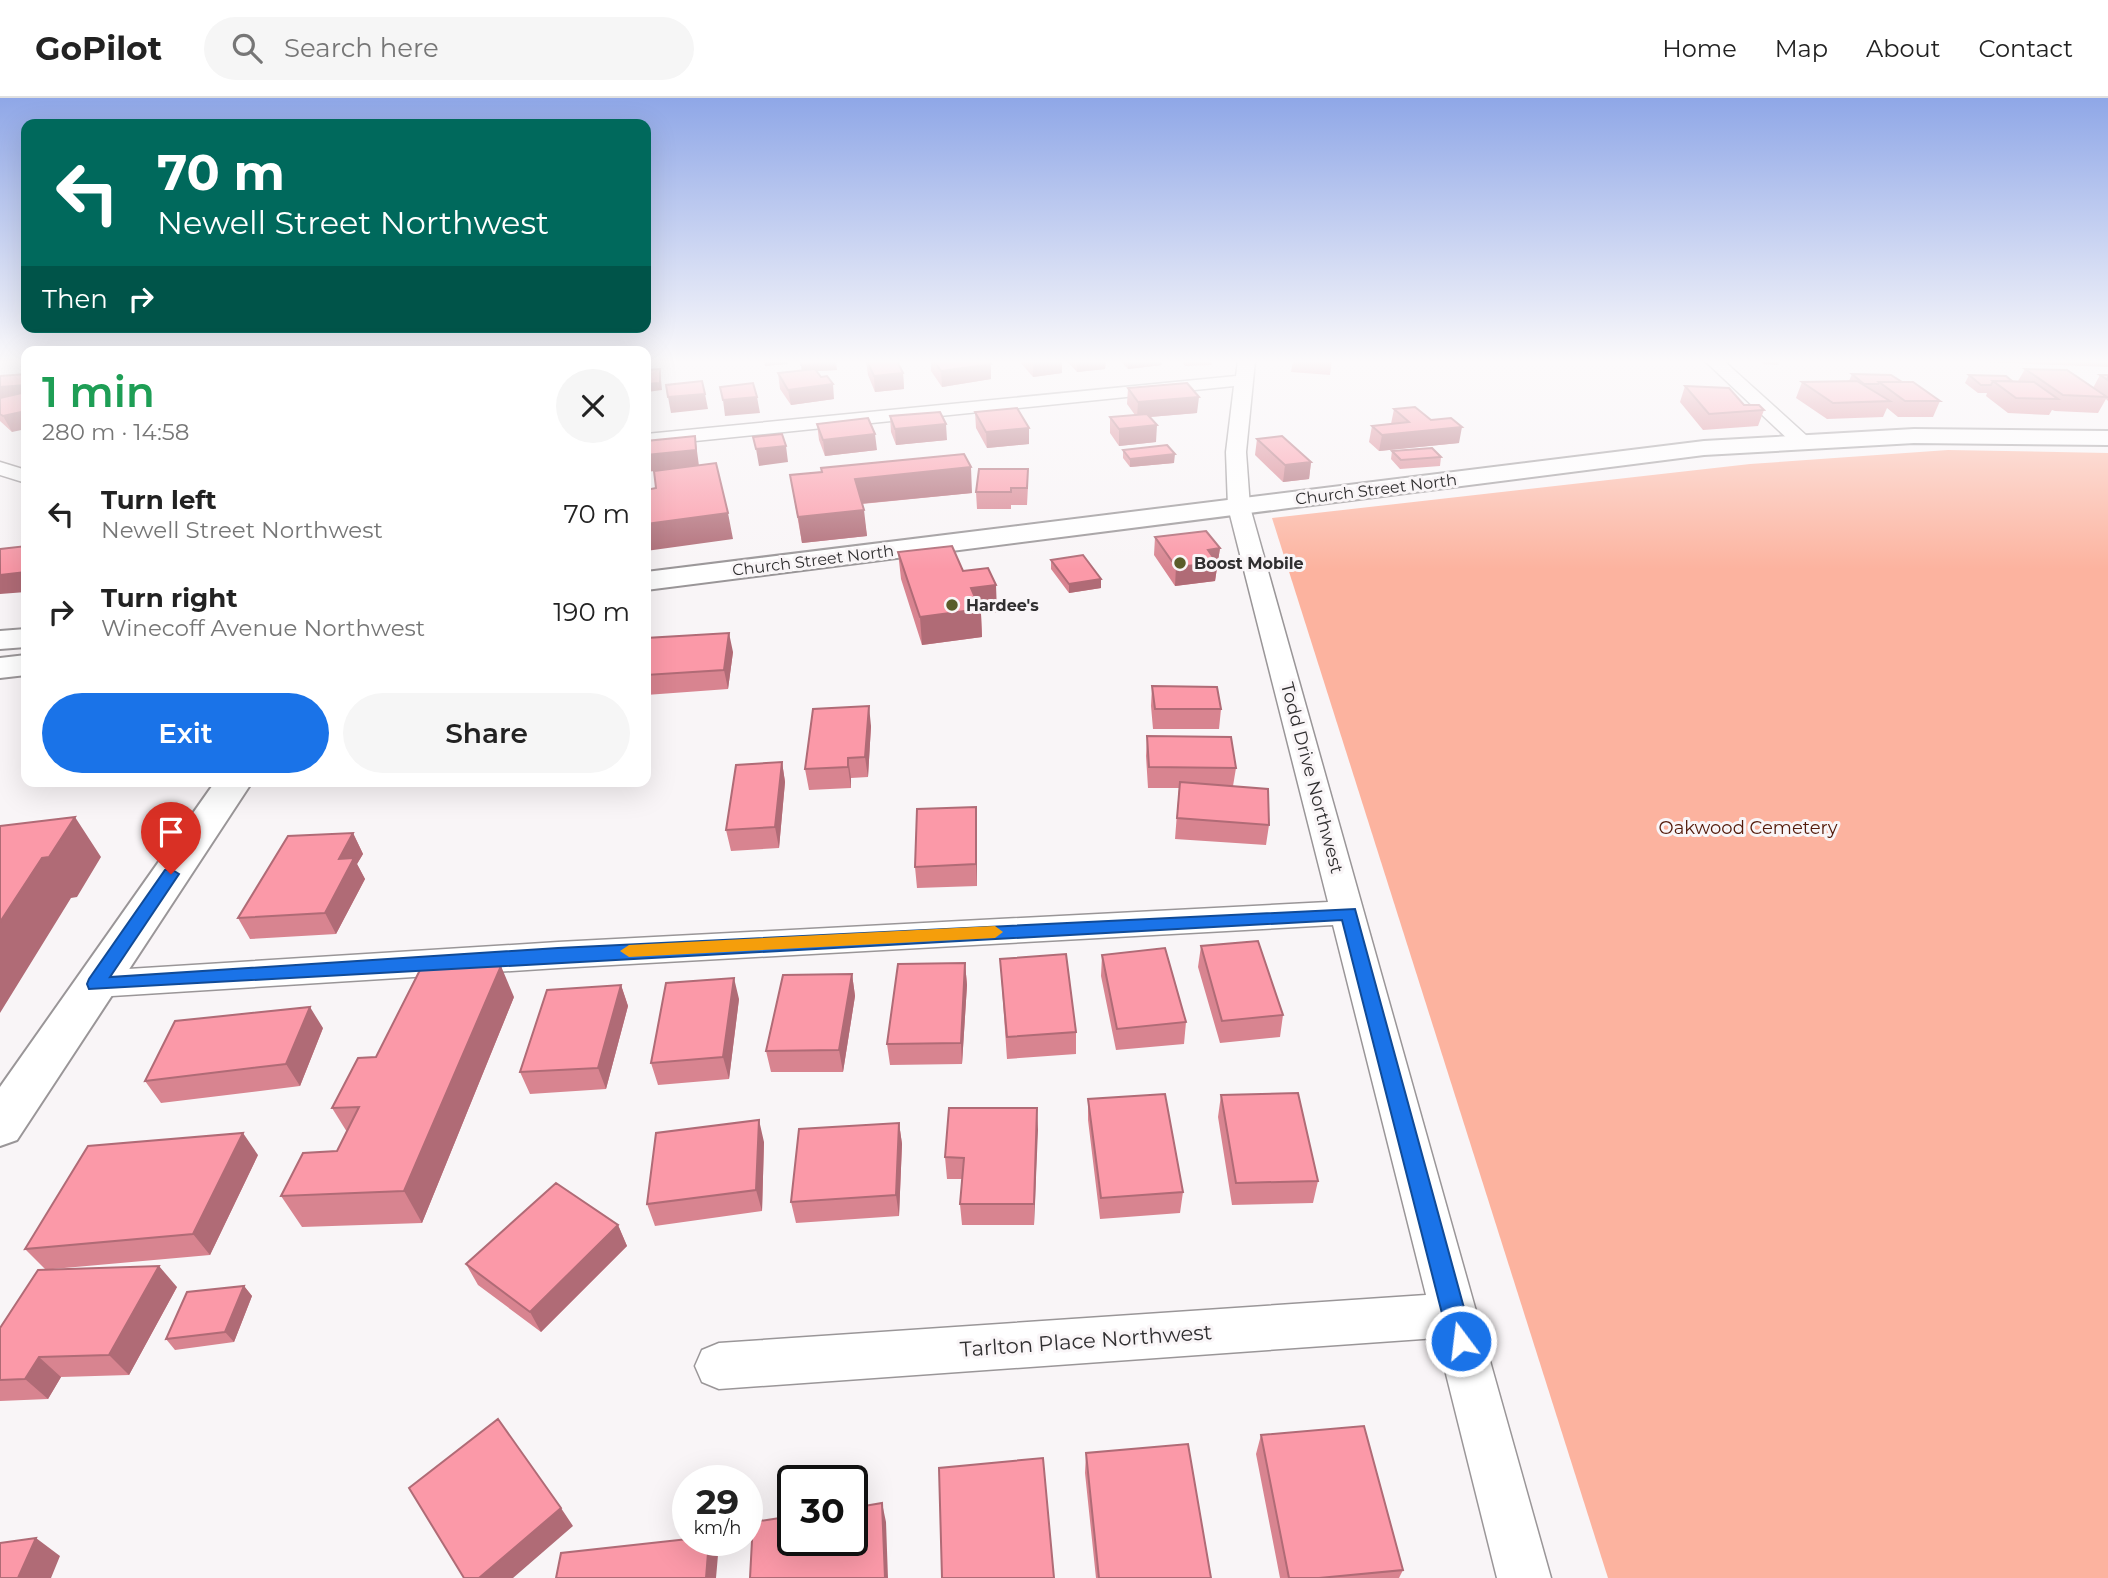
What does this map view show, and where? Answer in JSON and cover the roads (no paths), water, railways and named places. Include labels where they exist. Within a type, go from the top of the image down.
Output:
[{"type":"main road","name":"Church Street North","points":[[651,580],[1584,462],[1800,440],[1993,435],[2108,438]]},
{"type":"main road","points":[[0,640],[21,638]]},
{"type":"main road","points":[[0,668],[21,666]]},
{"type":"main road","points":[[0,1126],[231,787]]},
{"type":"street","points":[[651,439],[732,430]]},
{"type":"street","name":"Todd Drive Northwest","points":[[1237,430],[1235,482],[1239,507],[1524,1578]]},
{"type":"street","points":[[1789,430],[1800,440]]},
{"type":"street","points":[[0,468],[21,475]]},
{"type":"street","points":[[96,984],[558,955],[1349,913]]},
{"type":"street","name":"Tarlton Place Northwest","points":[[719,1366],[1454,1315]]},
{"type":"place","name":"Boost Mobile","points":[[1180,563]]},
{"type":"place","name":"Hardee's","points":[[952,605]]},
{"type":"park label","name":"Oakwood Cemetery","points":[[1748,828]]}]
